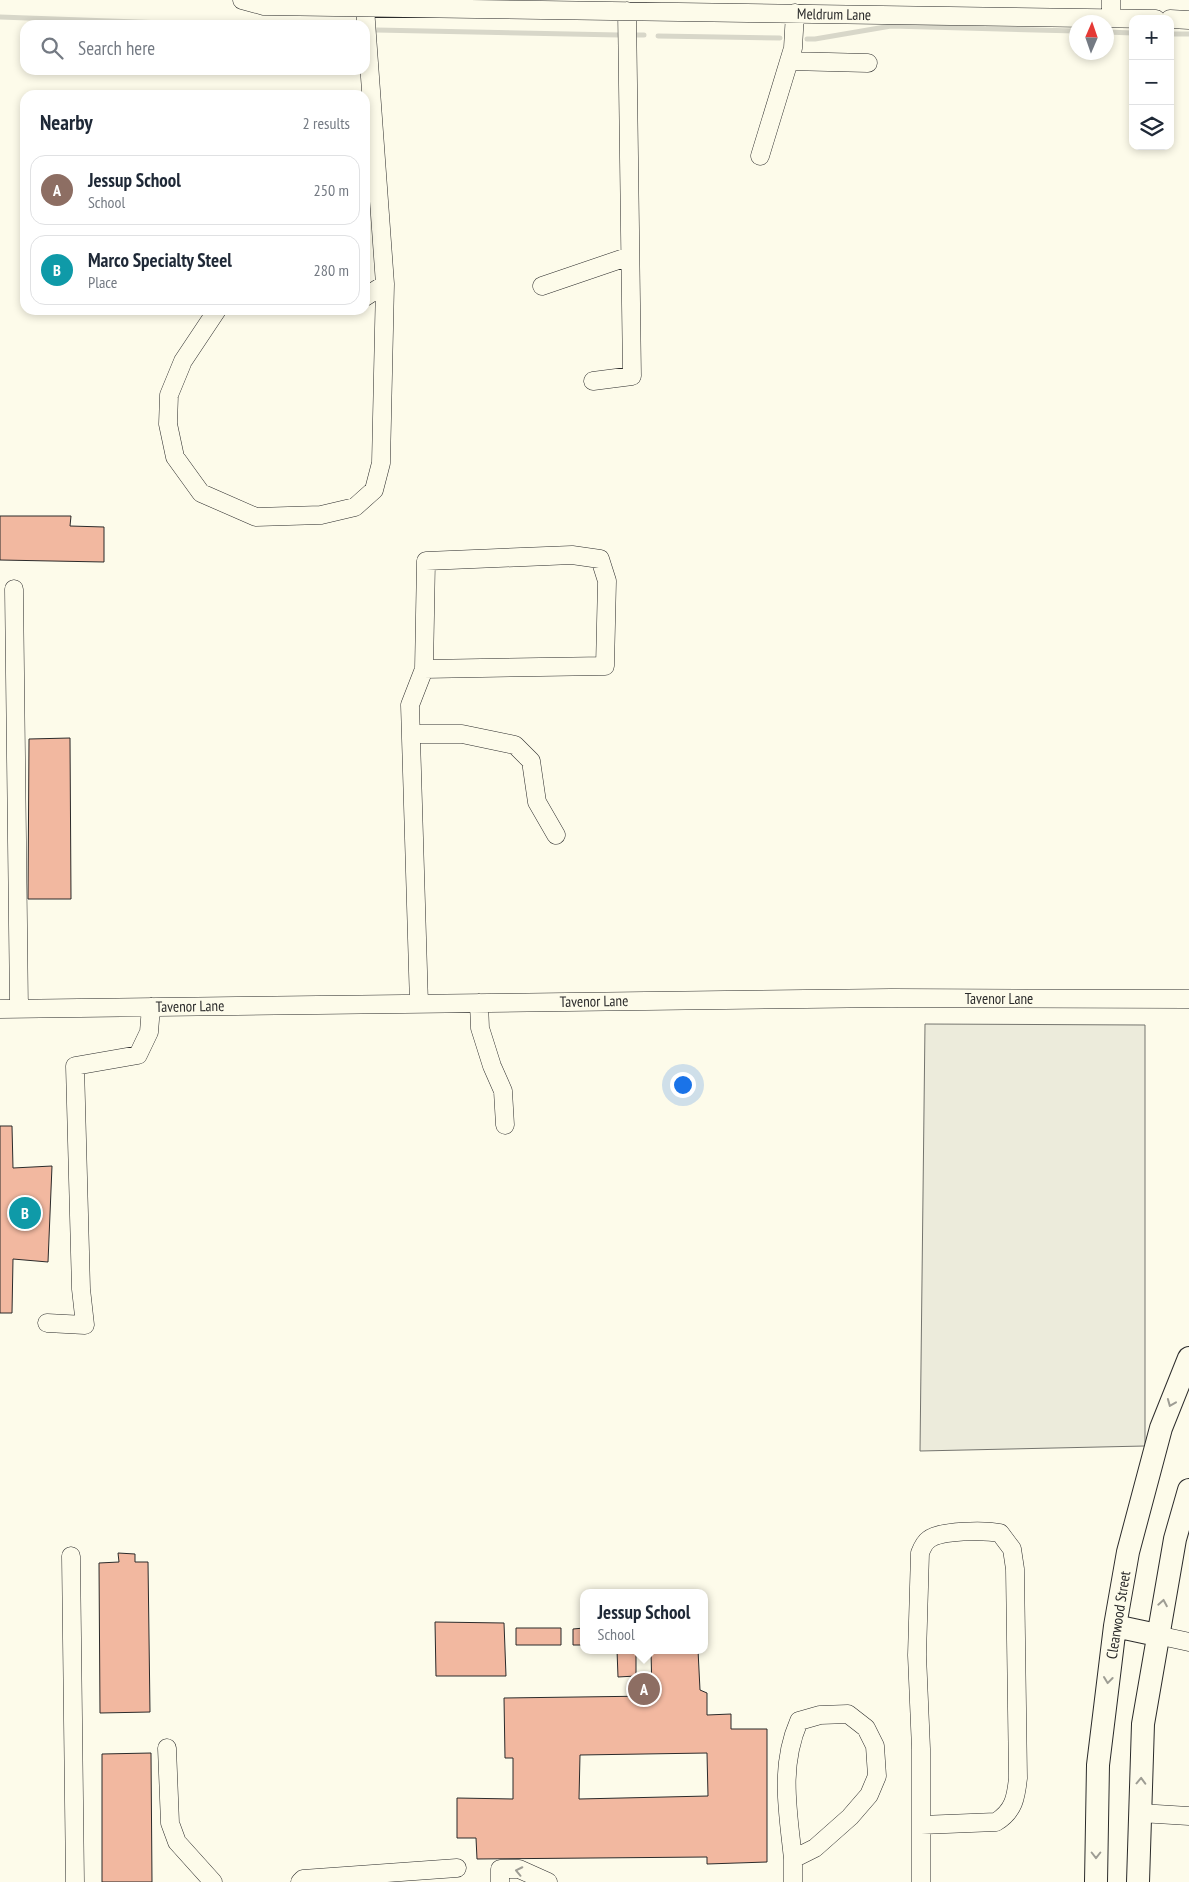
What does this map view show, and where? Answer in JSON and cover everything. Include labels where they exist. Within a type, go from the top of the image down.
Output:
[{"type":"main road","name":"Clearwood Street","points":[[1096,1882],[1098,1765],[1115,1626],[1128,1552],[1160,1428],[1189,1358]]},
{"type":"main road","points":[[1138,1882],[1143,1724],[1175,1539],[1189,1490]]},
{"type":"main road","points":[[1115,1626],[1157,1635]]},
{"type":"street","name":"Meldrum Lane","points":[[242,0],[264,6],[365,8],[794,13],[847,7],[1111,9],[1138,15]]},
{"type":"street","points":[[365,8],[366,20]]},
{"type":"street","points":[[593,381],[632,376],[627,11]]},
{"type":"street","points":[[760,156],[793,48],[794,13]]},
{"type":"street","points":[[1174,19],[1189,20]]},
{"type":"street","points":[[789,61],[868,63]]},
{"type":"street","points":[[214,315],[183,361],[169,395],[168,424],[175,458],[201,493],[256,517],[321,515],[355,507],[374,490],[382,463],[385,284],[370,75]]},
{"type":"street","points":[[542,286],[630,256]]},
{"type":"street","points":[[370,294],[385,284]]},
{"type":"street","points":[[419,1004],[410,705],[424,669],[426,561],[572,555],[600,559],[607,581],[605,666],[424,669]]},
{"type":"street","points":[[14,589],[18,1008]]},
{"type":"street","points":[[411,734],[462,734],[515,745],[531,761],[537,802],[556,835]]},
{"type":"street","name":"Tavenor Lane","points":[[0,1009],[891,998],[1189,998]]},
{"type":"street","points":[[479,1003],[480,1028],[492,1066],[503,1091],[506,1125]]},
{"type":"street","points":[[47,1323],[85,1324],[81,1289],[75,1066],[138,1055],[150,1032],[151,1007]]},
{"type":"street","points":[[921,1825],[996,1822],[1006,1816],[1012,1808],[1016,1796],[1018,1778],[1015,1569],[1012,1549],[1000,1533],[990,1531],[943,1534],[928,1540],[923,1545],[920,1554],[917,1655],[921,1750],[921,1825],[921,1882]]},
{"type":"street","points":[[71,1556],[75,1882]]},
{"type":"street","points":[[1157,1635],[1189,1642]]},
{"type":"street","points":[[792,1882],[793,1858],[785,1781],[791,1740],[799,1721],[820,1715],[848,1714],[866,1728],[875,1746],[877,1776],[869,1795],[850,1818],[815,1848],[793,1858]]},
{"type":"street","points":[[168,1748],[170,1823],[177,1842],[213,1882]]},
{"type":"street","points":[[1140,1813],[1189,1816]]},
{"type":"street","points":[[300,1882],[302,1879],[457,1868]]},
{"type":"street","points":[[500,1882],[500,1869],[519,1869],[548,1882]]},
{"type":"shaded area","points":[[925,1024],[1145,1025],[1145,1446],[920,1451]]},
{"type":"building","points":[[0,516],[71,516],[70,526],[104,527],[104,562],[0,560]]},
{"type":"building","points":[[70,738],[71,899],[28,899],[29,739]]},
{"type":"building","points":[[0,1126],[12,1126],[13,1168],[52,1166],[48,1262],[13,1259],[12,1313],[0,1313]]},
{"type":"building","points":[[118,1553],[135,1554],[135,1562],[148,1562],[150,1712],[100,1713],[99,1563],[119,1562]]},
{"type":"building","points":[[435,1622],[504,1623],[506,1676],[436,1676]]},
{"type":"building","points":[[516,1628],[561,1628],[561,1645],[516,1645]]},
{"type":"building","points":[[580,1628],[580,1645],[573,1645],[573,1629]]},
{"type":"building","points":[[617,1654],[636,1654],[636,1676],[618,1677]]},
{"type":"building","points":[[651,1654],[698,1654],[700,1690],[707,1693],[707,1715],[731,1714],[731,1729],[767,1729],[767,1862],[707,1864],[707,1857],[477,1859],[476,1838],[457,1838],[457,1798],[513,1799],[513,1758],[505,1758],[504,1698],[652,1696]],"holes":[[[707,1753],[708,1796],[579,1799],[580,1755]]]},
{"type":"building","points":[[151,1753],[152,1882],[102,1882],[102,1754]]},
{"type":"waterway","points":[[0,17],[82,20]]},
{"type":"waterway","points":[[807,39],[891,26],[1069,31]]},
{"type":"waterway","points":[[376,30],[619,35]]},
{"type":"waterway","points":[[1114,32],[1129,33]]},
{"type":"waterway","points":[[1174,34],[1189,34]]},
{"type":"waterway","points":[[636,35],[644,35]]},
{"type":"waterway","points":[[658,36],[780,38]]},
{"type":"place","name":"Marco Specialty Steel","points":[[25,1213]]},
{"type":"place","name":"Jessup School","points":[[644,1689]]}]
